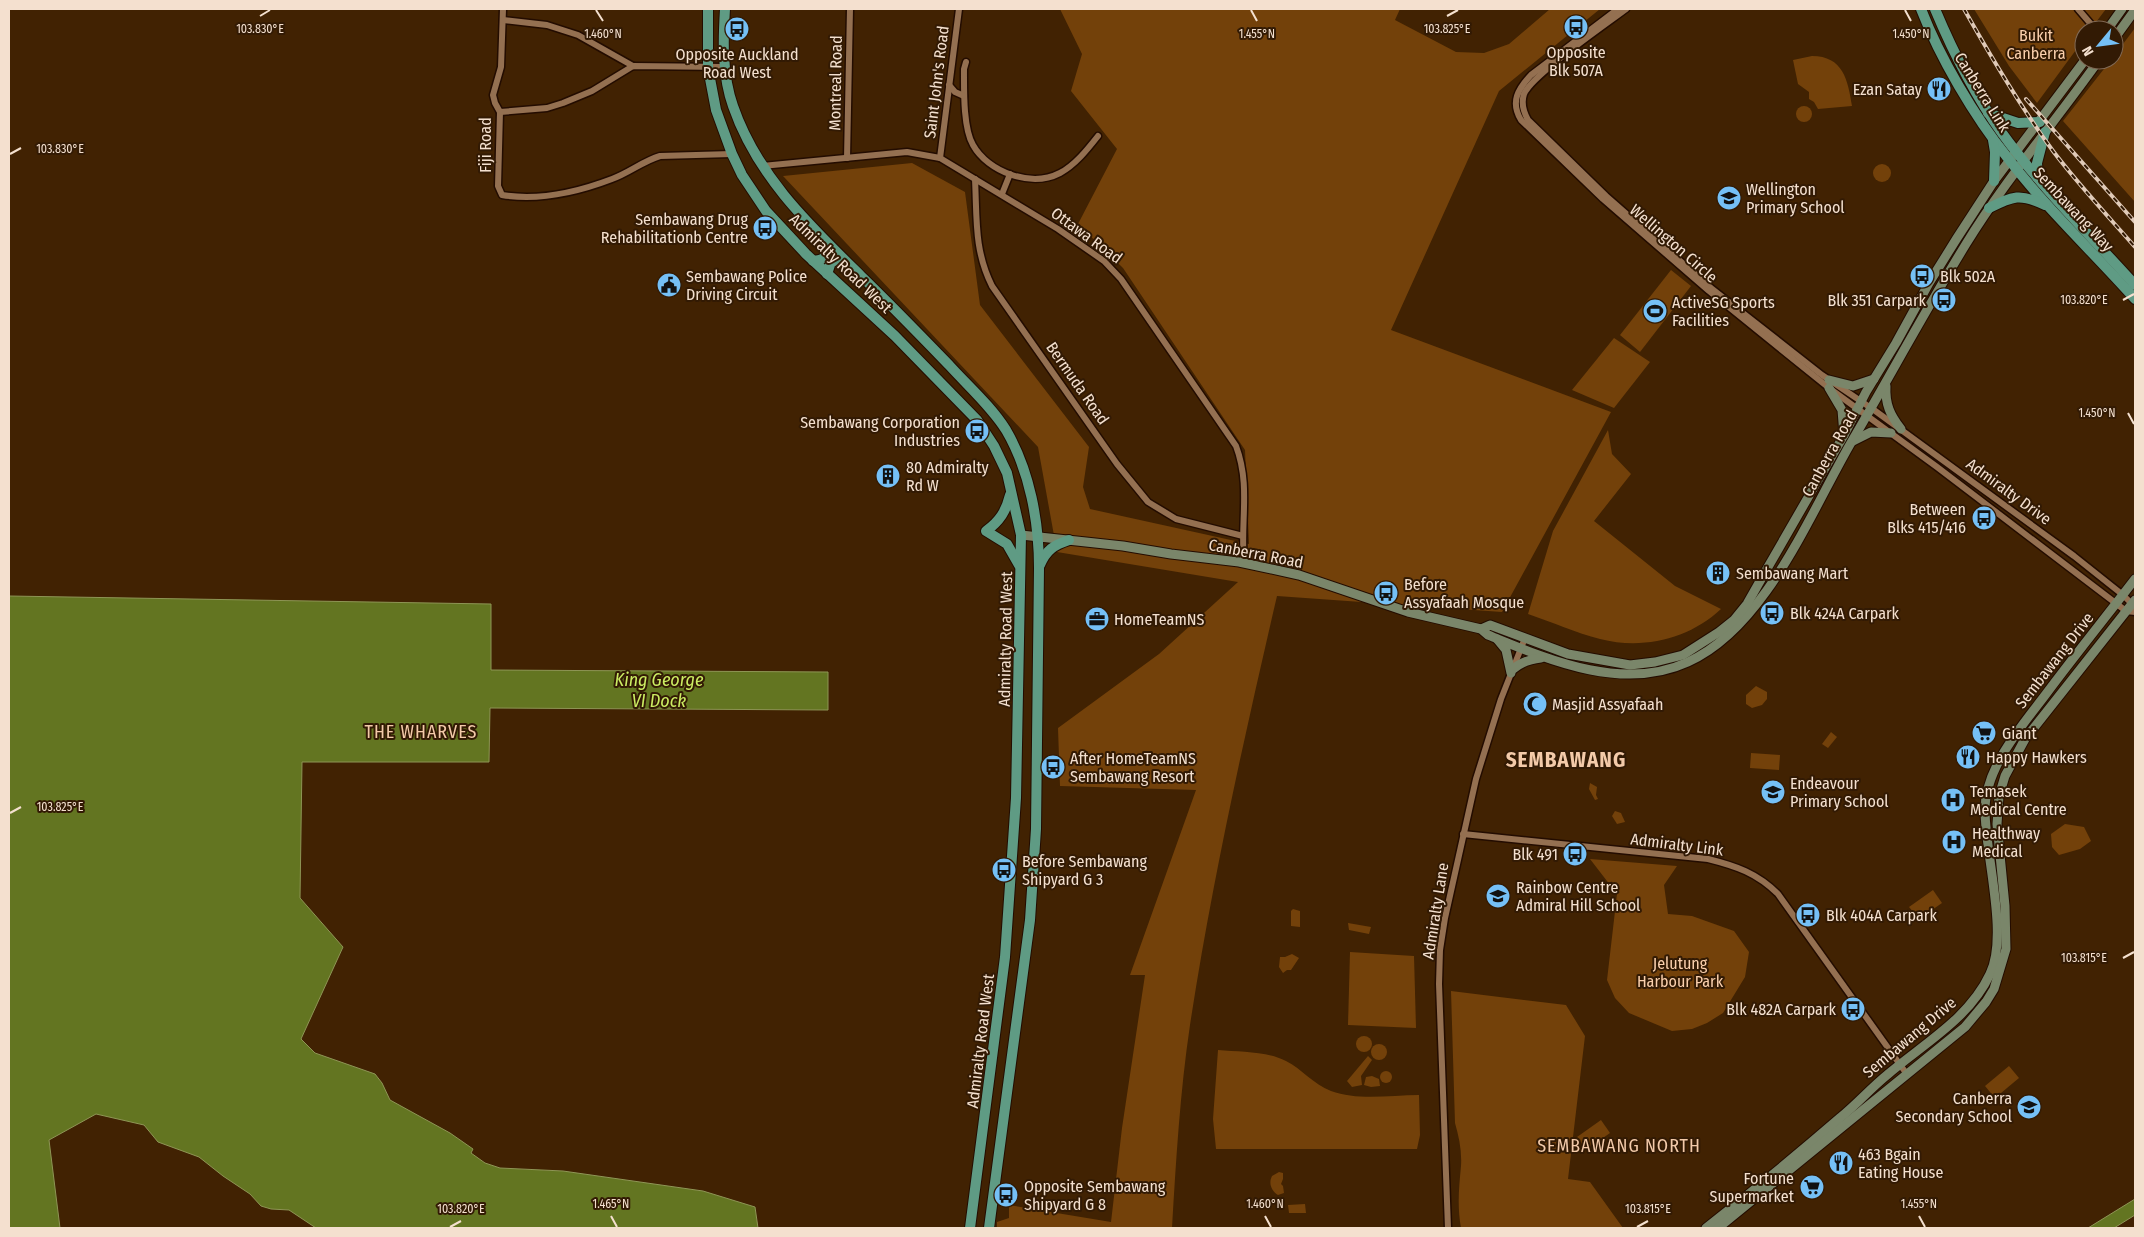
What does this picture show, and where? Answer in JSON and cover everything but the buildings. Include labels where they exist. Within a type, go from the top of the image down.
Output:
[{"type":"main road","name":"Admiralty Road West","points":[[708,9],[708,68],[716,110],[742,175],[766,211],[812,261],[895,336],[976,420],[994,446],[1007,473],[1021,535],[1016,798],[1003,980],[970,1228]]},
{"type":"main road","name":"Admiralty Road West","points":[[725,9],[725,67],[732,105],[750,148],[761,166],[779,192],[992,411],[1005,428],[1024,467],[1039,537],[1036,829],[1030,920],[989,1228]]},
{"type":"main road","name":"Canberra Link","points":[[1921,9],[1939,48],[1993,138],[2013,165]]},
{"type":"main road","name":"Canberra Link","points":[[1935,9],[1953,51],[1988,113],[2020,156]]},
{"type":"main road","points":[[2114,20],[2122,9]]},
{"type":"main road","points":[[2124,25],[2135,10]]},
{"type":"main road","name":"Canberra Road","points":[[1021,535],[1244,563],[1300,575],[1408,612],[1481,629],[1488,635],[1521,649],[1566,665],[1632,675],[1660,672],[1678,666],[1710,650],[1735,631],[1758,604],[1798,538],[1886,383],[1914,329],[2040,122],[2078,70]]},
{"type":"main road","name":"Canberra Road","points":[[2020,156],[2046,132],[2092,70]]},
{"type":"main road","points":[[1988,113],[2018,123],[2040,122]]},
{"type":"main road","points":[[2038,178],[2037,163],[2046,132]]},
{"type":"main road","points":[[1993,138],[1996,152],[1994,181]]},
{"type":"main road","name":"Sembawang Way","points":[[2020,156],[2135,284]]},
{"type":"main road","name":"Canberra Road","points":[[1481,629],[1490,625],[1568,654],[1630,665],[1655,662],[1683,655],[1702,644],[1734,620],[1747,604],[1844,435],[1858,405],[1875,379],[1929,283],[1994,181],[2013,165]]},
{"type":"main road","name":"Sembawang Way","points":[[2013,165],[2135,299]]},
{"type":"main road","points":[[1989,208],[2012,197],[2029,197],[2050,207]]},
{"type":"main road","points":[[812,261],[820,260],[828,255],[829,245]]},
{"type":"main road","points":[[828,274],[831,262],[843,259]]},
{"type":"main road","points":[[894,309],[901,325],[895,336]]},
{"type":"main road","points":[[1829,384],[1853,386],[1875,379]]},
{"type":"main road","points":[[1886,383],[1885,398],[1888,410],[1901,429]]},
{"type":"main road","points":[[1829,384],[1842,410],[1844,435]]},
{"type":"main road","points":[[1851,442],[1871,432],[1891,433]]},
{"type":"main road","points":[[1011,491],[1007,508],[995,525],[986,531],[1007,544],[1021,568]]},
{"type":"main road","points":[[1039,568],[1048,551],[1054,545],[1069,540]]},
{"type":"main road","name":"Sembawang Drive","points":[[1706,1228],[1842,1116],[1900,1064],[1959,1016],[1975,999],[1991,973],[1996,948],[1985,809],[1987,790],[1994,772],[2016,732],[2135,579]]},
{"type":"main road","name":"Sembawang Drive","points":[[1718,1228],[1965,1027],[1986,1002],[1994,989],[2006,949],[2005,906],[1997,824],[1999,796],[2005,776],[2025,739],[2133,607]]},
{"type":"main road","points":[[1496,638],[1506,650],[1512,672]]},
{"type":"main road","points":[[1512,672],[1518,664],[1528,660],[1544,658]]},
{"type":"main road","points":[[1019,705],[1026,705],[1031,702],[1035,696],[1038,679]]},
{"type":"street","name":"Fiji Road","points":[[503,9],[501,67],[493,95],[500,112],[498,186],[500,193],[505,196],[542,196],[572,192],[613,179],[651,158],[660,156],[732,154]]},
{"type":"street","name":"Montreal Road","points":[[847,158],[850,9]]},
{"type":"street","name":"Saint John's Road","points":[[940,158],[959,9]]},
{"type":"street","name":"Wellington Circle","points":[[1618,9],[1531,75],[1523,85],[1515,101],[1517,111],[1522,120],[1603,199],[1708,291],[1858,405]]},
{"type":"street","name":"Wellington Circle","points":[[1626,9],[1535,80],[1524,93],[1522,101],[1522,108],[1528,120],[1606,196],[1712,288],[1829,384]]},
{"type":"street","points":[[2078,9],[2087,20]]},
{"type":"street","points":[[503,20],[547,25],[578,35],[634,66],[725,67]]},
{"type":"street","points":[[966,62],[964,69],[966,116],[972,144],[986,162],[1010,174],[1032,178],[1059,174],[1072,165],[1098,136]]},
{"type":"street","points":[[500,112],[547,108],[563,103],[592,91],[634,66]]},
{"type":"street","points":[[949,85],[955,92],[964,96]]},
{"type":"street","name":"Ottawa Road","points":[[761,166],[907,152],[940,158],[1002,194],[1104,261],[1121,279],[1236,446],[1242,464],[1245,484],[1242,536],[1244,563]]},
{"type":"street","points":[[1002,194],[1010,174]]},
{"type":"street","name":"Bermuda Road","points":[[975,179],[976,224],[983,267],[996,292],[1117,464],[1148,502],[1165,513],[1176,519],[1242,536]]},
{"type":"street","name":"Admiralty Drive","points":[[1858,405],[1901,429],[2074,556],[2123,595],[2133,607]]},
{"type":"street","name":"Admiralty Drive","points":[[1869,412],[1891,433],[2117,604],[2133,607]]},
{"type":"street","name":"Admiralty Lane","points":[[1448,1228],[1440,964],[1445,918],[1463,834],[1488,739],[1525,638]]},
{"type":"street","name":"Admiralty Link","points":[[1463,834],[1708,859],[1737,866],[1750,872],[1763,880],[1778,894],[1906,1074]]},
{"type":"green space","points":[[1060,9],[1400,9],[1395,20],[1456,52],[1484,53],[1509,44],[1550,9],[1600,9],[1499,91],[1391,330],[1611,412],[1502,612],[1277,596],[1229,810],[1208,917],[1190,1025],[1177,1152],[1172,1228],[997,1228],[997,1222],[1009,1218],[1009,1205],[1111,1222],[1122,1128],[1145,975],[1130,975],[1196,790],[1060,786],[1058,728],[1159,654],[1238,582],[1057,552],[1038,447],[783,176],[912,163],[965,192],[980,305],[1089,447],[1083,487],[1090,509],[1249,544],[1245,450],[1123,268],[1078,224],[1117,149],[1071,91],[1082,54]]},
{"type":"green space","name":"Bukit Canberra","points":[[1974,9],[2106,9],[2098,20],[2074,20],[2074,53],[2037,103],[2009,66]]},
{"type":"green space","points":[[2135,28],[2135,202],[2063,121],[2103,70],[2124,70],[2124,43]]},
{"type":"green space","points":[[1812,56],[1831,60],[1842,71],[1846,79],[1852,106],[1818,109],[1814,102],[1809,99],[1809,92],[1798,84],[1793,60]]},
{"type":"green space","points":[[1804,106],[1812,114],[1804,122],[1796,114]]},
{"type":"green space","points":[[1878,164],[1886,164],[1891,169],[1889,180],[1878,182],[1873,177],[1873,169]]},
{"type":"green space","name":"ActiveSG Sports Facilities","points":[[1671,270],[1691,286],[1640,352],[1620,335]]},
{"type":"green space","points":[[1614,338],[1650,362],[1614,408],[1572,390]]},
{"type":"green space","points":[[1608,430],[1612,454],[1631,474],[1594,521],[1675,586],[1721,609],[1695,628],[1680,635],[1649,642],[1616,642],[1582,634],[1528,614],[1553,531]]},
{"type":"green space","points":[[1756,686],[1767,692],[1767,699],[1762,705],[1752,708],[1746,704],[1746,695]]},
{"type":"green space","points":[[1831,732],[1837,737],[1828,748],[1822,744]]},
{"type":"green space","points":[[1751,753],[1780,755],[1779,770],[1750,768]]},
{"type":"green space","points":[[1590,783],[1597,787],[1596,795],[1598,799],[1595,800],[1589,789]]},
{"type":"green space","points":[[1615,811],[1621,813],[1625,822],[1617,824],[1612,816]]},
{"type":"green space","points":[[2065,824],[2084,827],[2091,841],[2080,849],[2059,855],[2052,847],[2051,834]]},
{"type":"green space","name":"Jelutung Harbour Park","points":[[1590,859],[1677,866],[1664,885],[1668,914],[1692,916],[1734,931],[1749,952],[1745,977],[1723,1013],[1707,1023],[1692,1029],[1672,1031],[1629,1013],[1615,998],[1607,980],[1617,894]]},
{"type":"green space","points":[[1933,890],[1942,903],[1919,919],[1909,907]]},
{"type":"green space","points":[[1293,909],[1300,911],[1300,927],[1291,926],[1291,911]]},
{"type":"green space","points":[[1348,923],[1371,927],[1369,934],[1349,930]]},
{"type":"green space","points":[[1350,952],[1414,956],[1416,1028],[1348,1025]]},
{"type":"green space","points":[[1292,954],[1299,958],[1291,970],[1283,973],[1279,967],[1280,957]]},
{"type":"green space","points":[[1451,991],[1566,1005],[1585,1036],[1568,1179],[1590,1182],[1623,1228],[1461,1228],[1459,1189],[1461,1155],[1455,1123]]},
{"type":"green space","points":[[1364,1036],[1372,1044],[1364,1052],[1356,1044]]},
{"type":"green space","points":[[1379,1044],[1385,1046],[1387,1052],[1385,1058],[1379,1060],[1373,1058],[1371,1052],[1373,1046]]},
{"type":"green space","points":[[1218,1050],[1270,1055],[1292,1064],[1313,1081],[1341,1094],[1363,1097],[1419,1095],[1420,1135],[1417,1149],[1216,1149],[1213,1119]]},
{"type":"green space","points":[[1368,1056],[1372,1060],[1361,1076],[1362,1085],[1352,1087],[1347,1081]]},
{"type":"green space","points":[[2009,1066],[2019,1078],[1995,1098],[1985,1086]]},
{"type":"green space","points":[[1388,1071],[1391,1072],[1391,1082],[1384,1083],[1381,1082],[1380,1075],[1381,1072]]},
{"type":"green space","points":[[1372,1076],[1379,1079],[1380,1086],[1371,1087],[1364,1085],[1366,1077]]},
{"type":"green space","points":[[1601,1120],[1610,1133],[1586,1150],[1577,1137]]},
{"type":"green space","points":[[1279,1172],[1283,1173],[1281,1184],[1284,1193],[1278,1195],[1272,1189],[1270,1182],[1272,1176]]},
{"type":"green space","points":[[1305,1204],[1306,1213],[1289,1213],[1288,1205]]},
{"type":"water","name":"King George VI Dock","points":[[9,596],[491,604],[491,670],[828,672],[828,710],[490,708],[489,762],[302,762],[300,898],[343,947],[301,1039],[315,1053],[375,1074],[382,1083],[390,1100],[450,1133],[473,1149],[471,1153],[485,1163],[500,1168],[563,1171],[703,1191],[755,1207],[758,1228],[316,1228],[289,1210],[271,1209],[261,1206],[250,1194],[199,1157],[158,1142],[144,1125],[96,1114],[49,1140],[60,1228],[9,1228]]},
{"type":"water","points":[[2135,1199],[2135,1215],[2114,1228],[2088,1228]]},
{"type":"railway","points":[[1964,9],[2006,81],[2053,151],[2135,247]]},
{"type":"railway","points":[[2026,99],[2135,222]]},
{"type":"place","name":"Opposite Blk 507A","points":[[1576,27]]},
{"type":"place","name":"Opposite Auckland Road West","points":[[737,29]]},
{"type":"place","name":"Ezan Satay","points":[[1939,89]]},
{"type":"place","name":"Wellington Primary School","points":[[1729,198]]},
{"type":"place","name":"Sembawang Drug Rehabilitationb Centre","points":[[765,228]]},
{"type":"place","name":"Blk 502A","points":[[1922,276]]},
{"type":"place","name":"Sembawang Police Driving Circuit","points":[[669,285]]},
{"type":"place","name":"Blk 351 Carpark","points":[[1944,300]]},
{"type":"place","name":"ActiveSG Sports Facilities","points":[[1655,311]]},
{"type":"place","name":"Sembawang Corporation Industries","points":[[977,431]]},
{"type":"place","name":"80 Admiralty Rd W","points":[[888,476]]},
{"type":"place","name":"Between Blks 415/416","points":[[1984,518]]},
{"type":"place","name":"Sembawang Mart","points":[[1718,573]]},
{"type":"place","name":"Before Assyafaah Mosque","points":[[1386,593]]},
{"type":"place","name":"Blk 424A Carpark","points":[[1772,613]]},
{"type":"place","name":"HomeTeamNS","points":[[1097,619]]},
{"type":"place","name":"Masjid Assyafaah","points":[[1535,704]]},
{"type":"place","name":"Giant","points":[[1984,733]]},
{"type":"place","name":"Happy Hawkers","points":[[1968,757]]},
{"type":"place","name":"After HomeTeamNS Sembawang Resort","points":[[1053,767]]},
{"type":"place","name":"Endeavour Primary School","points":[[1773,792]]},
{"type":"place","name":"Temasek Medical Centre","points":[[1953,800]]},
{"type":"place","name":"Healthway Medical","points":[[1954,842]]},
{"type":"place","name":"Blk 491","points":[[1575,854]]},
{"type":"place","name":"Before Sembawang Shipyard G 3","points":[[1004,870]]},
{"type":"place","name":"Rainbow Centre Admiral Hill School","points":[[1498,896]]},
{"type":"place","name":"Blk 404A Carpark","points":[[1808,915]]},
{"type":"place","name":"Blk 482A Carpark","points":[[1853,1009]]},
{"type":"place","name":"Canberra Secondary School","points":[[2029,1107]]},
{"type":"place","name":"463 Bgain Eating House","points":[[1841,1163]]},
{"type":"place","name":"Fortune Supermarket","points":[[1812,1187]]},
{"type":"place","name":"Opposite Sembawang Shipyard G 8","points":[[1006,1195]]},
{"type":"district","name":"THE WHARVES","points":[[421,732]]},
{"type":"district","name":"SEMBAWANG","points":[[1566,760]]},
{"type":"district","name":"SEMBAWANG NORTH","points":[[1619,1146]]}]
